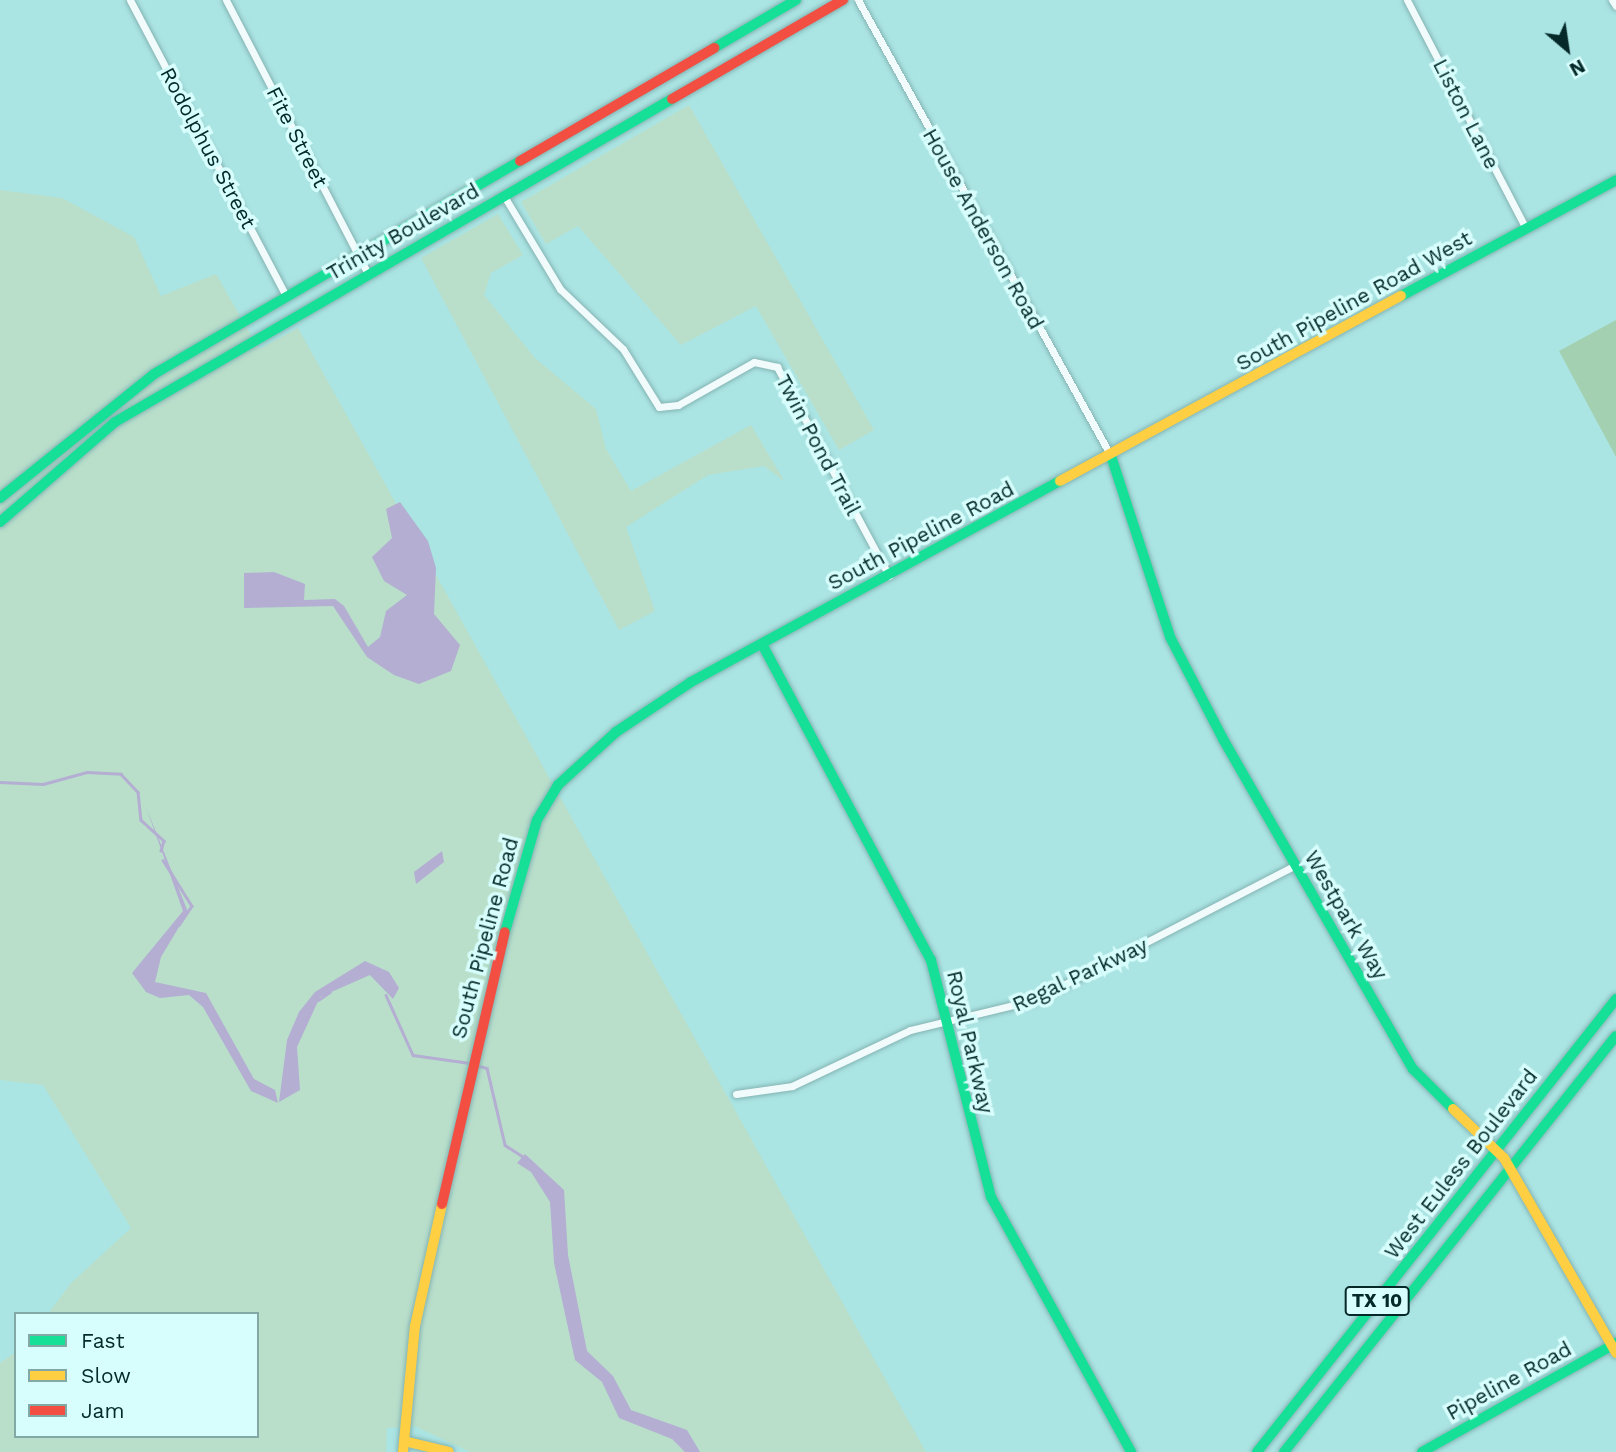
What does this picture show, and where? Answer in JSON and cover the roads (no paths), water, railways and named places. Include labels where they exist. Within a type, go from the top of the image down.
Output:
[{"type":"street","name":"Rodolphus Street","points":[[130,0],[286,296]]},
{"type":"street","name":"Fite Street","points":[[226,0],[368,274]]},
{"type":"street","name":"Trinity Boulevard","points":[[0,498],[154,374],[796,0]]},
{"type":"street","name":"Trinity Boulevard","points":[[0,523],[115,422],[843,0]]},
{"type":"street","name":"House Anderson Road","points":[[858,0],[1111,456]]},
{"type":"street","name":"Liston Lane","points":[[1406,0],[1525,229]]},
{"type":"street","points":[[1612,0],[1616,6]]},
{"type":"street","name":"South Pipeline Road West","points":[[1111,456],[1616,180]]},
{"type":"street","name":"Twin Pond Trail","points":[[504,196],[560,289],[623,349],[659,407],[678,405],[754,362],[776,367],[889,576]]},
{"type":"street","name":"South Pipeline Road","points":[[403,1446],[415,1326],[489,989],[533,832],[558,785],[651,705],[1111,456]]},
{"type":"street","name":"Westpark Way","points":[[1111,456],[1170,637],[1295,865],[1413,1069],[1497,1149],[1615,1347]]},
{"type":"street","name":"Royal Parkway","points":[[762,644],[910,915],[949,1021],[966,1114],[991,1197],[1130,1452]]},
{"type":"street","name":"Regal Parkway","points":[[736,1094],[792,1086],[910,1030],[1034,1000],[1295,865]]},
{"type":"street","name":"West Euless Boulevard","points":[[1257,1452],[1616,999]]},
{"type":"street","name":"West Euless Boulevard","points":[[1284,1452],[1616,1036]]},
{"type":"street","name":"Pipeline Road","points":[[1422,1452],[1615,1347]]},
{"type":"street","points":[[1338,1352],[1350,1368]]},
{"type":"street","points":[[403,1446],[449,1452]]},
{"type":"waterway","points":[[0,782],[43,784],[87,772],[121,774],[138,792],[141,820],[164,841],[161,851]]},
{"type":"waterway","points":[[163,860],[192,906],[179,925]]},
{"type":"waterway","points":[[318,1000],[330,992]]},
{"type":"waterway","points":[[386,995],[413,1055],[469,1063]]},
{"type":"waterway","points":[[475,1065],[487,1068],[505,1145],[525,1158]]}]
